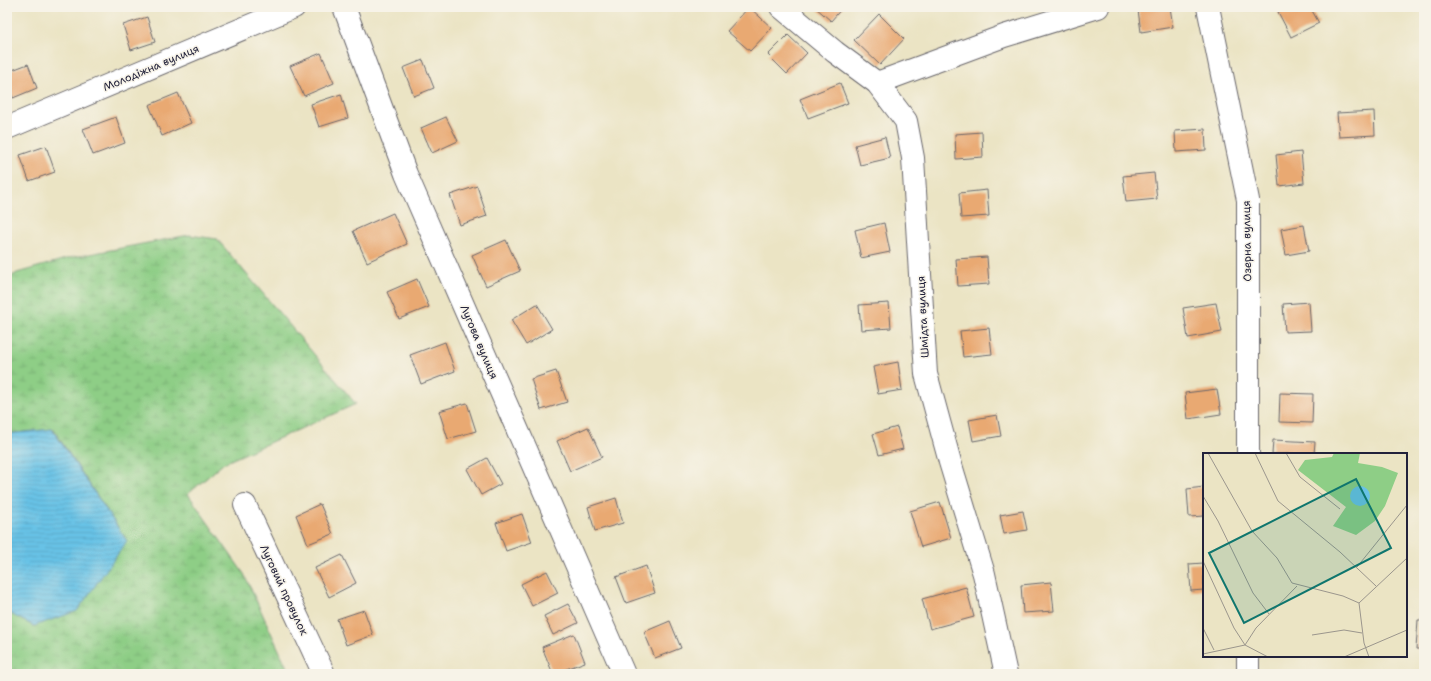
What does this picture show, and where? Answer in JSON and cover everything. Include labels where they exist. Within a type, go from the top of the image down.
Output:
[{"type":"street","name":"Молодіжна вулиця","points":[[7,128],[294,7]]},
{"type":"street","name":"Лугова вулиця","points":[[344,7],[406,174],[624,674]]},
{"type":"street","name":"Шмідта вулиця","points":[[781,7],[835,52],[877,83],[906,121],[913,158],[926,374],[950,462],[984,574],[1006,674]]},
{"type":"street","points":[[877,83],[1004,36],[1098,7]]},
{"type":"street","name":"Озерна вулиця","points":[[1208,7],[1248,200],[1248,453]]},
{"type":"street","name":"Луговий провулок","points":[[245,505],[324,674]]},
{"type":"street","points":[[1248,657],[1248,674]]},
{"type":"green space","points":[[189,235],[217,239],[356,404],[224,463],[188,494],[244,574],[290,674],[7,674],[7,612],[34,626],[127,541],[53,429],[7,434],[7,279],[17,273],[69,258]]},
{"type":"water","points":[[52,429],[127,541],[77,611],[34,626],[7,612],[7,434]]},
{"type":"building","points":[[749,7],[772,28],[750,51],[727,31]]},
{"type":"building","points":[[815,7],[843,7],[831,21]]},
{"type":"building","points":[[1170,7],[1173,27],[1141,32],[1138,10]]},
{"type":"building","points":[[1288,7],[1310,7],[1319,23],[1291,37],[1278,12]]},
{"type":"building","points":[[879,14],[904,39],[880,65],[854,40]]},
{"type":"building","points":[[147,17],[155,42],[131,50],[123,25]]},
{"type":"building","points":[[788,35],[807,53],[787,74],[768,55]]},
{"type":"building","points":[[321,53],[334,83],[304,96],[290,66]]},
{"type":"building","points":[[423,60],[434,88],[414,96],[403,68]]},
{"type":"building","points":[[28,64],[37,88],[13,98],[7,82],[7,72]]},
{"type":"building","points":[[840,83],[848,103],[808,118],[800,99]]},
{"type":"building","points":[[178,93],[191,123],[162,136],[149,105]]},
{"type":"building","points":[[341,94],[348,118],[319,127],[311,104]]},
{"type":"building","points":[[1374,111],[1375,135],[1339,137],[1337,113]]},
{"type":"building","points":[[116,117],[125,143],[93,155],[83,129]]},
{"type":"building","points":[[446,117],[458,141],[432,153],[421,128]]},
{"type":"building","points":[[1205,129],[1206,150],[1176,152],[1175,131]]},
{"type":"building","points":[[982,132],[983,157],[956,159],[955,134]]},
{"type":"building","points":[[885,137],[890,158],[860,165],[855,145]]},
{"type":"building","points":[[46,146],[55,172],[29,181],[20,155]]},
{"type":"building","points":[[1301,152],[1304,183],[1279,186],[1276,155]]},
{"type":"building","points":[[1154,173],[1157,199],[1126,202],[1123,176]]},
{"type":"building","points":[[477,186],[487,216],[460,225],[450,195]]},
{"type":"building","points":[[987,190],[989,216],[961,218],[959,193]]},
{"type":"building","points":[[393,213],[407,244],[367,262],[353,231]]},
{"type":"building","points":[[884,223],[890,252],[861,258],[855,230]]},
{"type":"building","points":[[1304,225],[1309,251],[1286,255],[1281,229]]},
{"type":"building","points":[[506,240],[520,271],[486,286],[472,255]]},
{"type":"building","points":[[987,257],[989,284],[958,286],[956,259]]},
{"type":"building","points":[[417,279],[429,307],[399,319],[387,292]]},
{"type":"building","points":[[1309,302],[1311,331],[1285,332],[1283,304]]},
{"type":"building","points":[[889,303],[891,328],[861,330],[859,305]]},
{"type":"building","points":[[1216,303],[1222,332],[1188,338],[1183,308]]},
{"type":"building","points":[[537,304],[552,329],[526,345],[511,320]]},
{"type":"building","points":[[989,328],[992,354],[963,357],[960,331]]},
{"type":"building","points":[[445,342],[455,371],[421,384],[410,355]]},
{"type":"building","points":[[898,362],[902,390],[878,394],[873,367]]},
{"type":"building","points":[[556,371],[567,402],[541,410],[531,379]]},
{"type":"building","points":[[1217,389],[1221,414],[1188,419],[1185,393]]},
{"type":"building","points":[[1280,393],[1313,394],[1312,423],[1279,422]]},
{"type":"building","points":[[467,403],[476,431],[448,439],[439,411]]},
{"type":"building","points":[[997,415],[1001,436],[973,441],[969,420]]},
{"type":"building","points":[[588,427],[602,457],[570,471],[557,441]]},
{"type":"building","points":[[897,427],[903,449],[879,455],[873,434]]},
{"type":"building","points":[[1273,440],[1315,442],[1314,453],[1272,453]]},
{"type":"building","points":[[487,458],[501,484],[481,495],[467,469]]},
{"type":"building","points":[[1203,487],[1203,516],[1189,517],[1187,489]]},
{"type":"building","points":[[616,498],[623,523],[595,531],[588,507]]},
{"type":"building","points":[[940,502],[951,538],[921,547],[910,511]]},
{"type":"building","points":[[320,504],[333,534],[308,544],[296,515]]},
{"type":"building","points":[[1023,511],[1027,530],[1004,534],[1000,515]]},
{"type":"building","points":[[522,514],[532,542],[506,551],[496,523]]},
{"type":"building","points":[[342,555],[356,583],[329,597],[315,568]]},
{"type":"building","points":[[1203,563],[1203,590],[1191,591],[1189,564]]},
{"type":"building","points":[[646,566],[655,593],[626,603],[616,577]]},
{"type":"building","points":[[547,571],[558,593],[532,606],[521,584]]},
{"type":"building","points":[[1051,582],[1054,611],[1023,613],[1021,585]]},
{"type":"building","points":[[966,587],[974,617],[930,629],[922,599]]},
{"type":"building","points":[[568,604],[578,623],[553,635],[544,616]]},
{"type":"building","points":[[364,610],[373,635],[346,645],[337,619]]},
{"type":"building","points":[[1418,620],[1424,620],[1424,649],[1416,649]]},
{"type":"building","points":[[670,621],[681,648],[655,658],[644,632]]},
{"type":"building","points":[[574,634],[585,662],[553,674],[542,647]]}]
